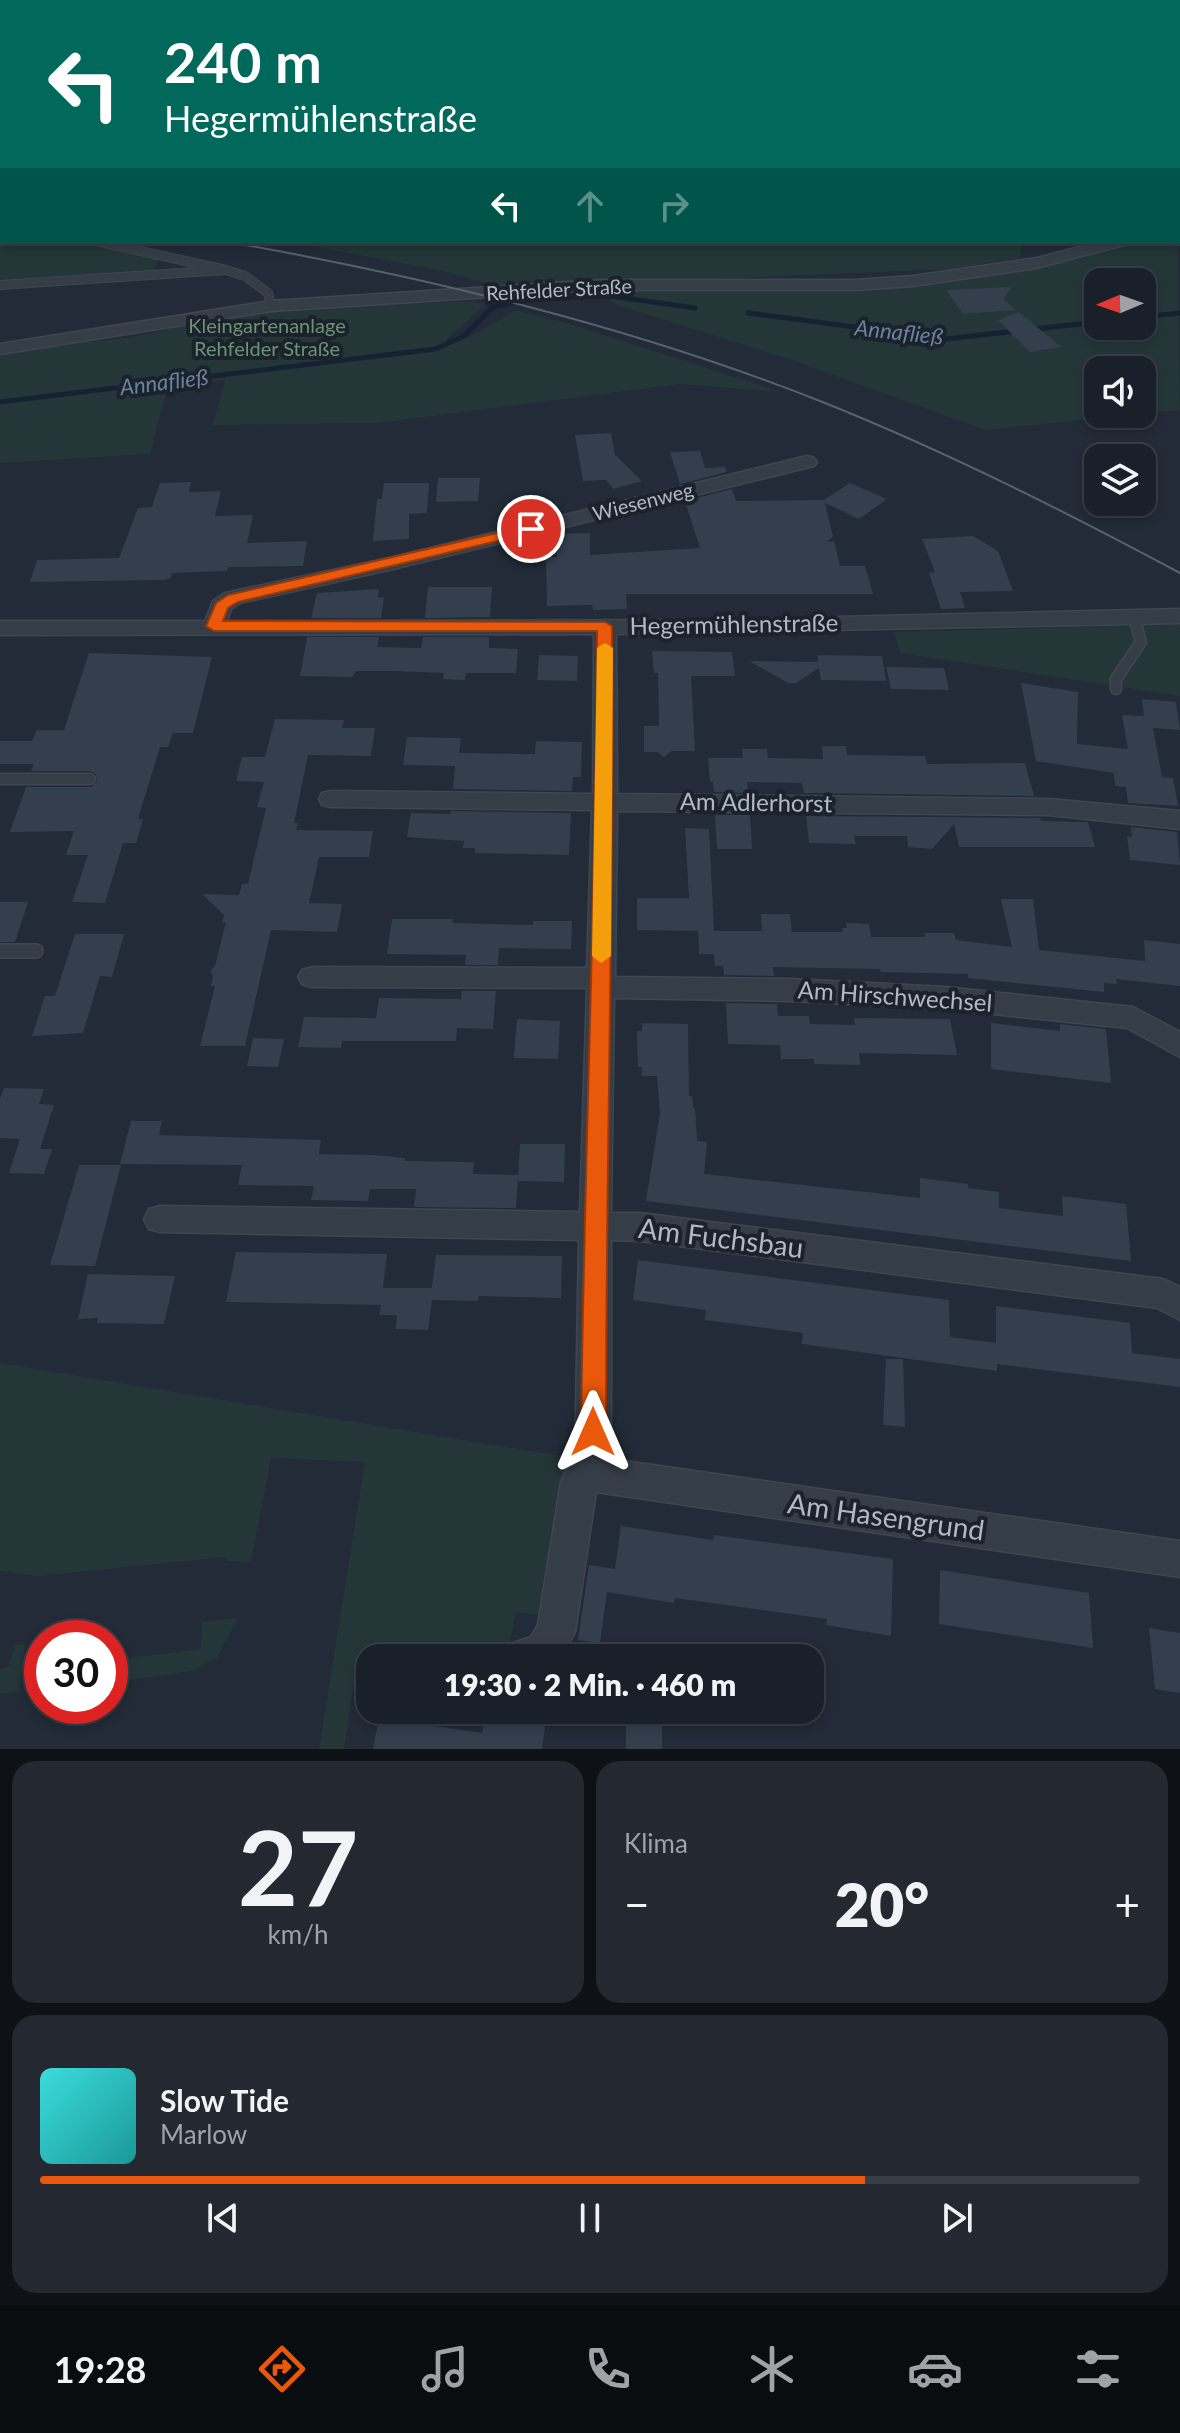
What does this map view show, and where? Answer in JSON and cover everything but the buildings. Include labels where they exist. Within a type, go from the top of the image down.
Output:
[{"type":"street","name":"Rehfelder Straße","points":[[0,349],[271,306],[600,285],[880,284],[1037,263],[1089,245]]},
{"type":"street","name":"Wiesenweg","points":[[214,626],[221,606],[233,598],[389,564],[807,462]]},
{"type":"street","name":"Hegermühlenstraße","points":[[0,628],[605,626],[982,622],[1180,616]]},
{"type":"street","points":[[548,1644],[556,1632],[579,1482],[593,1474],[595,1226],[605,802],[605,626]]},
{"type":"street","name":"Am Adlerhorst","points":[[331,799],[1049,807],[1180,820]]},
{"type":"street","name":"Am Hirschwechsel","points":[[312,977],[601,982],[945,998],[1133,1018],[1180,1046]]},
{"type":"street","name":"Am Fuchsbau","points":[[160,1219],[640,1227],[1163,1294],[1180,1305]]},
{"type":"street","name":"Am Hasengrund","points":[[593,1474],[1180,1559]]},
{"type":"lane","points":[[109,244],[226,270],[259,284],[268,293],[271,306]]},
{"type":"lane","points":[[0,285],[226,270]]},
{"type":"lane","points":[[1116,689],[1116,679],[1141,642],[1134,617]]},
{"type":"lane","points":[[0,779],[90,779]]},
{"type":"lane","points":[[0,951],[36,951]]},
{"type":"green space","points":[[0,244],[107,244],[160,255],[154,271],[0,281]]},
{"type":"green space","points":[[303,244],[1022,244],[1019,258],[951,269],[501,288],[451,273]]},
{"type":"green space","points":[[1136,244],[1178,244],[1180,410],[1156,413],[1156,356],[1084,356],[1084,420],[985,430],[789,359],[617,305],[600,291],[885,288],[1043,268]]},
{"type":"green space","name":"Kleingartenanlage Rehfelder Straße","points":[[472,301],[486,304],[445,341],[470,337],[516,310],[576,326],[781,392],[680,384],[378,423],[213,425],[225,380],[168,386],[150,454],[0,463],[0,353],[132,337],[263,310]]},
{"type":"green space","points":[[1180,624],[1180,696],[900,653],[894,632]]},
{"type":"green space","points":[[0,1363],[566,1457],[541,1615],[516,1612],[510,1644],[356,1644],[356,1676],[344,1749],[319,1749],[365,1462],[271,1458],[251,1562],[227,1561],[226,1557],[38,1576],[0,1571]]},
{"type":"green space","points":[[238,1618],[217,1658],[192,1671],[128,1680],[128,1658],[201,1649],[202,1622]]},
{"type":"green space","points":[[24,1644],[19,1692],[0,1694],[0,1669],[9,1666],[15,1645]]},
{"type":"waterway","name":"Annafließ","points":[[0,402],[435,349],[464,336],[493,307],[543,297],[610,296],[695,308]]},
{"type":"waterway","name":"Annafließ","points":[[748,313],[945,339],[1084,324]]},
{"type":"waterway","name":"Annafließ","points":[[1156,316],[1180,313]]},
{"type":"tram line","points":[[240,244],[380,272],[531,308],[606,328],[753,376],[871,422],[960,462],[1180,573]]},
{"type":"slow traffic","points":[[601,956],[605,648]]},
{"type":"route","points":[[531,529],[233,598],[221,606],[214,626],[605,626],[605,802],[593,1432]]}]
